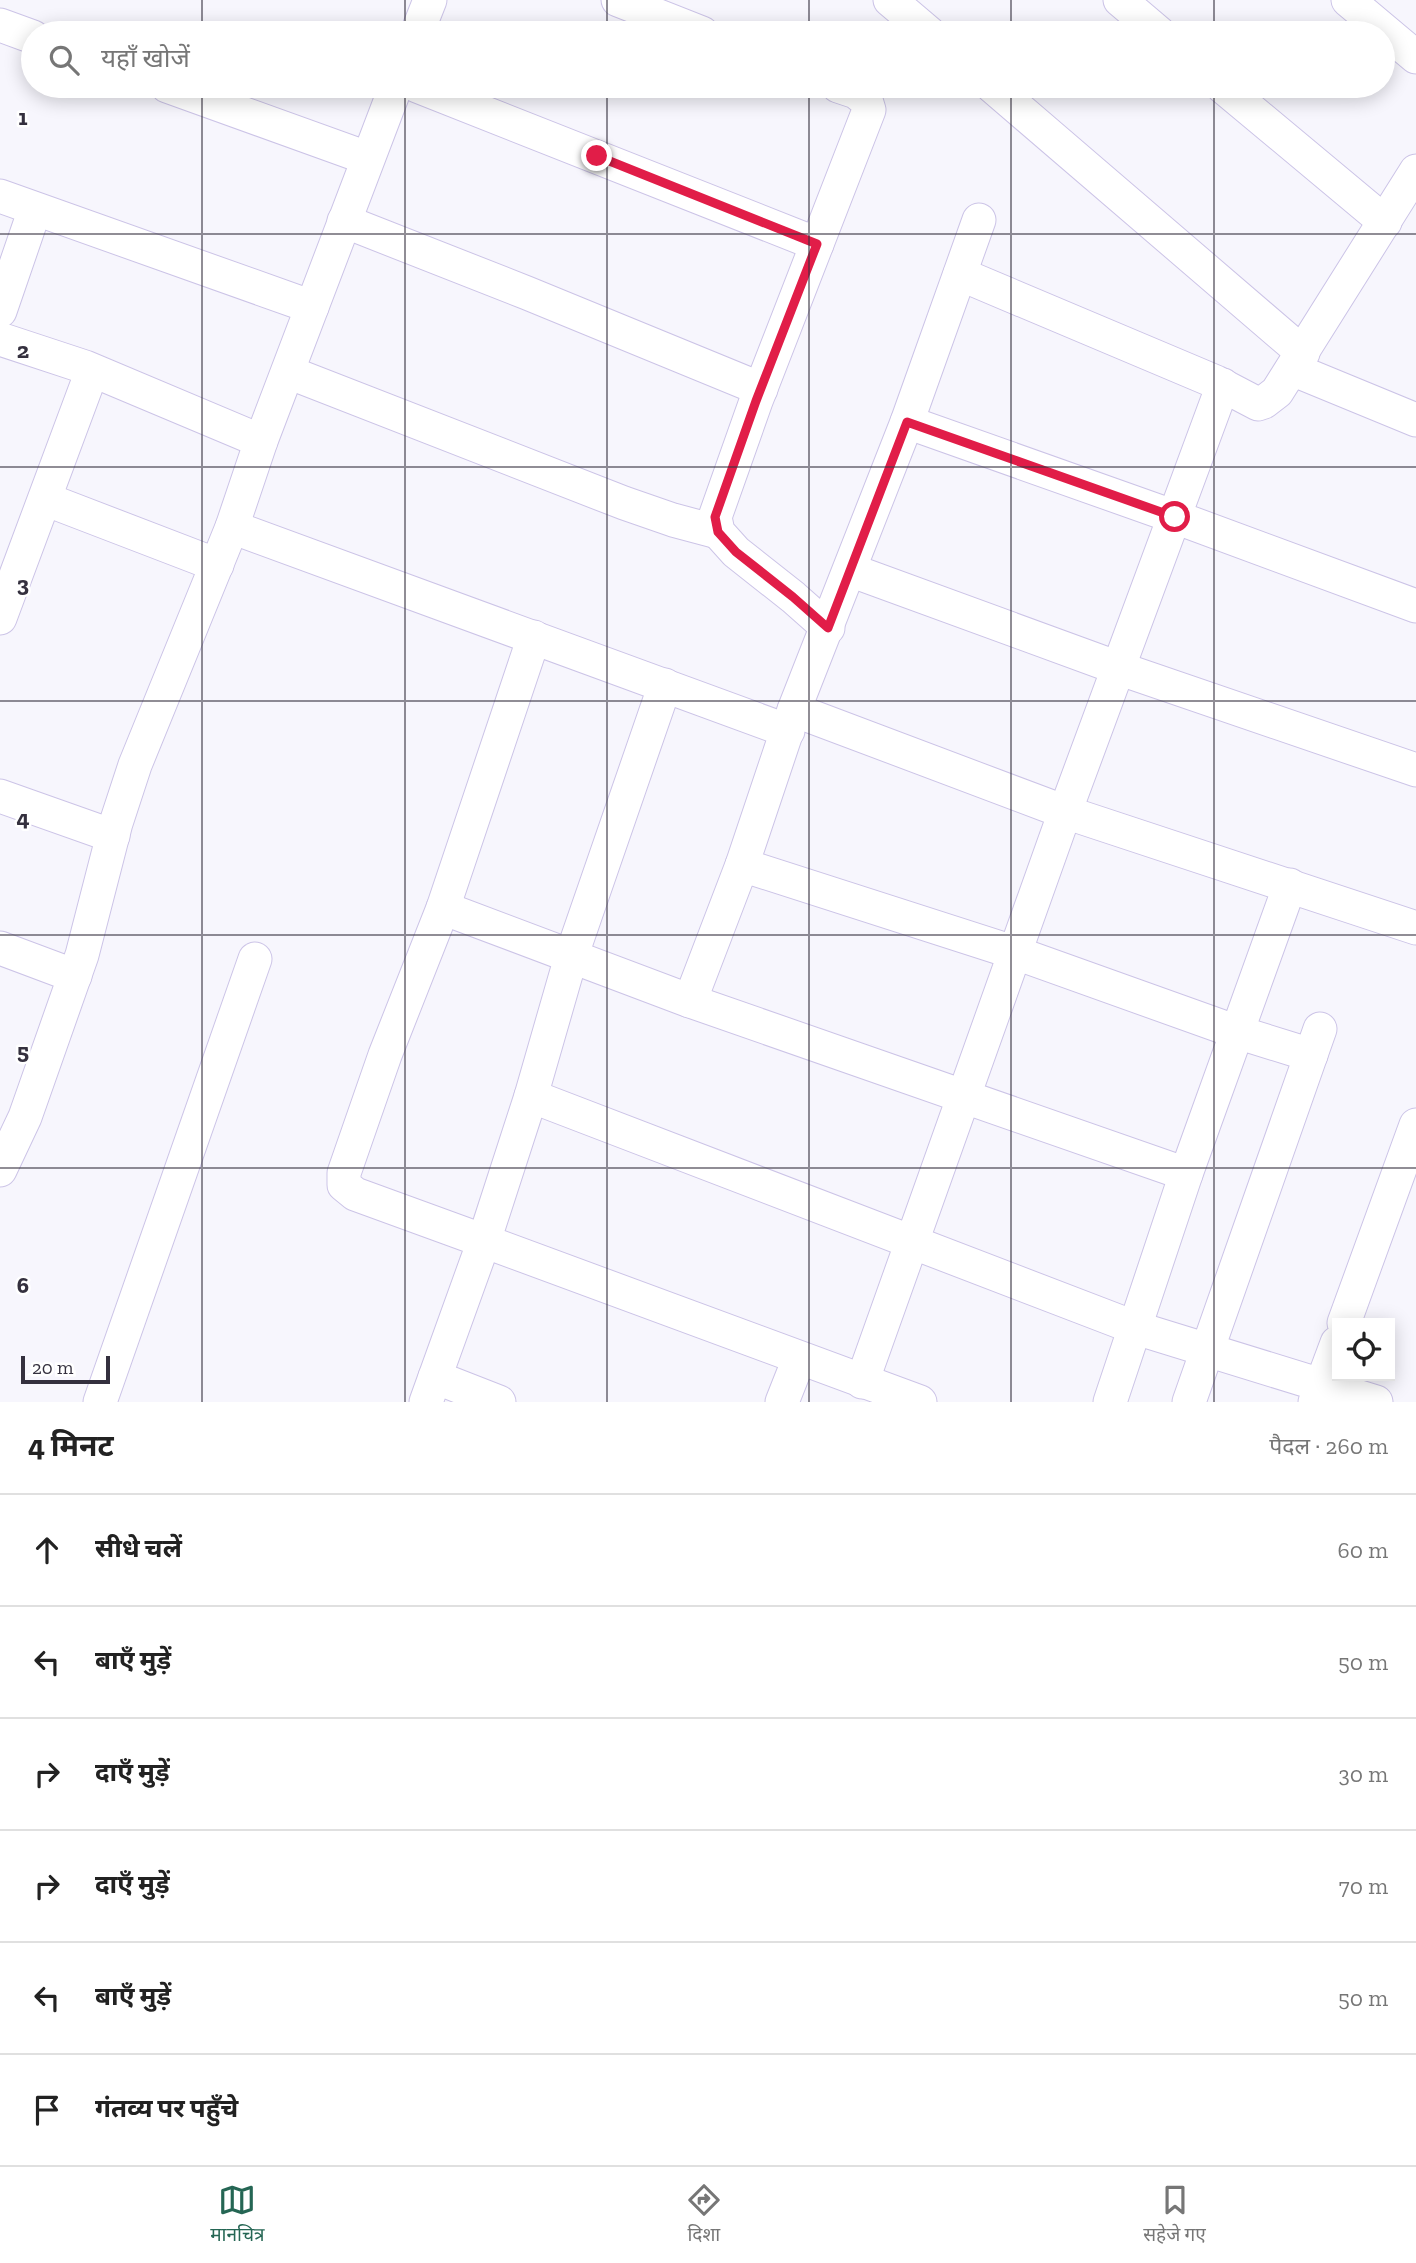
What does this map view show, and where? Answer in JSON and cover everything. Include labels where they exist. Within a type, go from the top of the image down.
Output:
[{"type":"street","points":[[618,0],[671,21]]},
{"type":"street","points":[[890,0],[915,21]]},
{"type":"street","points":[[1119,0],[1144,21]]},
{"type":"street","points":[[1348,0],[1373,21]]},
{"type":"street","points":[[421,21],[427,1]]},
{"type":"street","points":[[0,25],[21,33]]},
{"type":"street","points":[[1395,39],[1416,57]]},
{"type":"street","points":[[200,98],[367,158]]},
{"type":"street","points":[[1,1165],[28,1107],[75,976],[135,765],[232,527],[261,441],[391,98]]},
{"type":"street","points":[[447,98],[817,244]]},
{"type":"street","points":[[828,628],[736,552],[718,532],[715,517],[761,389],[869,110],[864,98]]},
{"type":"street","points":[[1005,98],[1298,361],[1416,420]]},
{"type":"street","points":[[1236,98],[1385,222]]},
{"type":"street","points":[[960,274],[1223,385],[1258,404],[1277,392],[1416,171]]},
{"type":"street","points":[[0,196],[312,307]]},
{"type":"street","points":[[0,311],[35,209]]},
{"type":"street","points":[[690,1002],[742,864],[791,720],[907,422],[979,220]]},
{"type":"street","points":[[344,221],[761,389]]},
{"type":"street","points":[[0,338],[92,370],[261,441]]},
{"type":"street","points":[[0,618],[92,370]]},
{"type":"street","points":[[288,372],[624,503],[718,532]]},
{"type":"street","points":[[862,1382],[1065,812],[1223,385]]},
{"type":"street","points":[[907,422],[1416,606]]},
{"type":"street","points":[[45,499],[217,565]]},
{"type":"street","points":[[232,527],[664,685],[791,720],[1415,925]]},
{"type":"street","points":[[850,570],[1118,668],[1416,770]]},
{"type":"street","points":[[534,637],[443,908],[366,1107],[344,1173],[344,1185],[355,1194],[920,1402]]},
{"type":"street","points":[[499,1402],[431,1390],[484,1241],[531,1096],[571,957],[664,685]]},
{"type":"street","points":[[0,796],[113,836]]},
{"type":"street","points":[[742,864],[1016,953],[1237,1032],[1315,1042],[1189,1402]]},
{"type":"street","points":[[1110,1402],[1186,1174],[1290,885]]},
{"type":"street","points":[[443,908],[690,1002],[1186,1174]]},
{"type":"street","points":[[0,948],[75,976]]},
{"type":"street","points":[[100,1402],[255,959]]},
{"type":"street","points":[[531,1096],[1136,1328],[1319,1393],[1376,1402]]},
{"type":"street","points":[[1346,1318],[1416,1126]]},
{"type":"street","points":[[1319,1393],[1332,1357]]},
{"type":"street","points":[[782,1402],[799,1359]]},
{"type":"route","points":[[597,156],[817,244],[756,401],[715,517],[715,524],[718,532],[736,552],[828,628],[907,422],[1175,517]]}]
